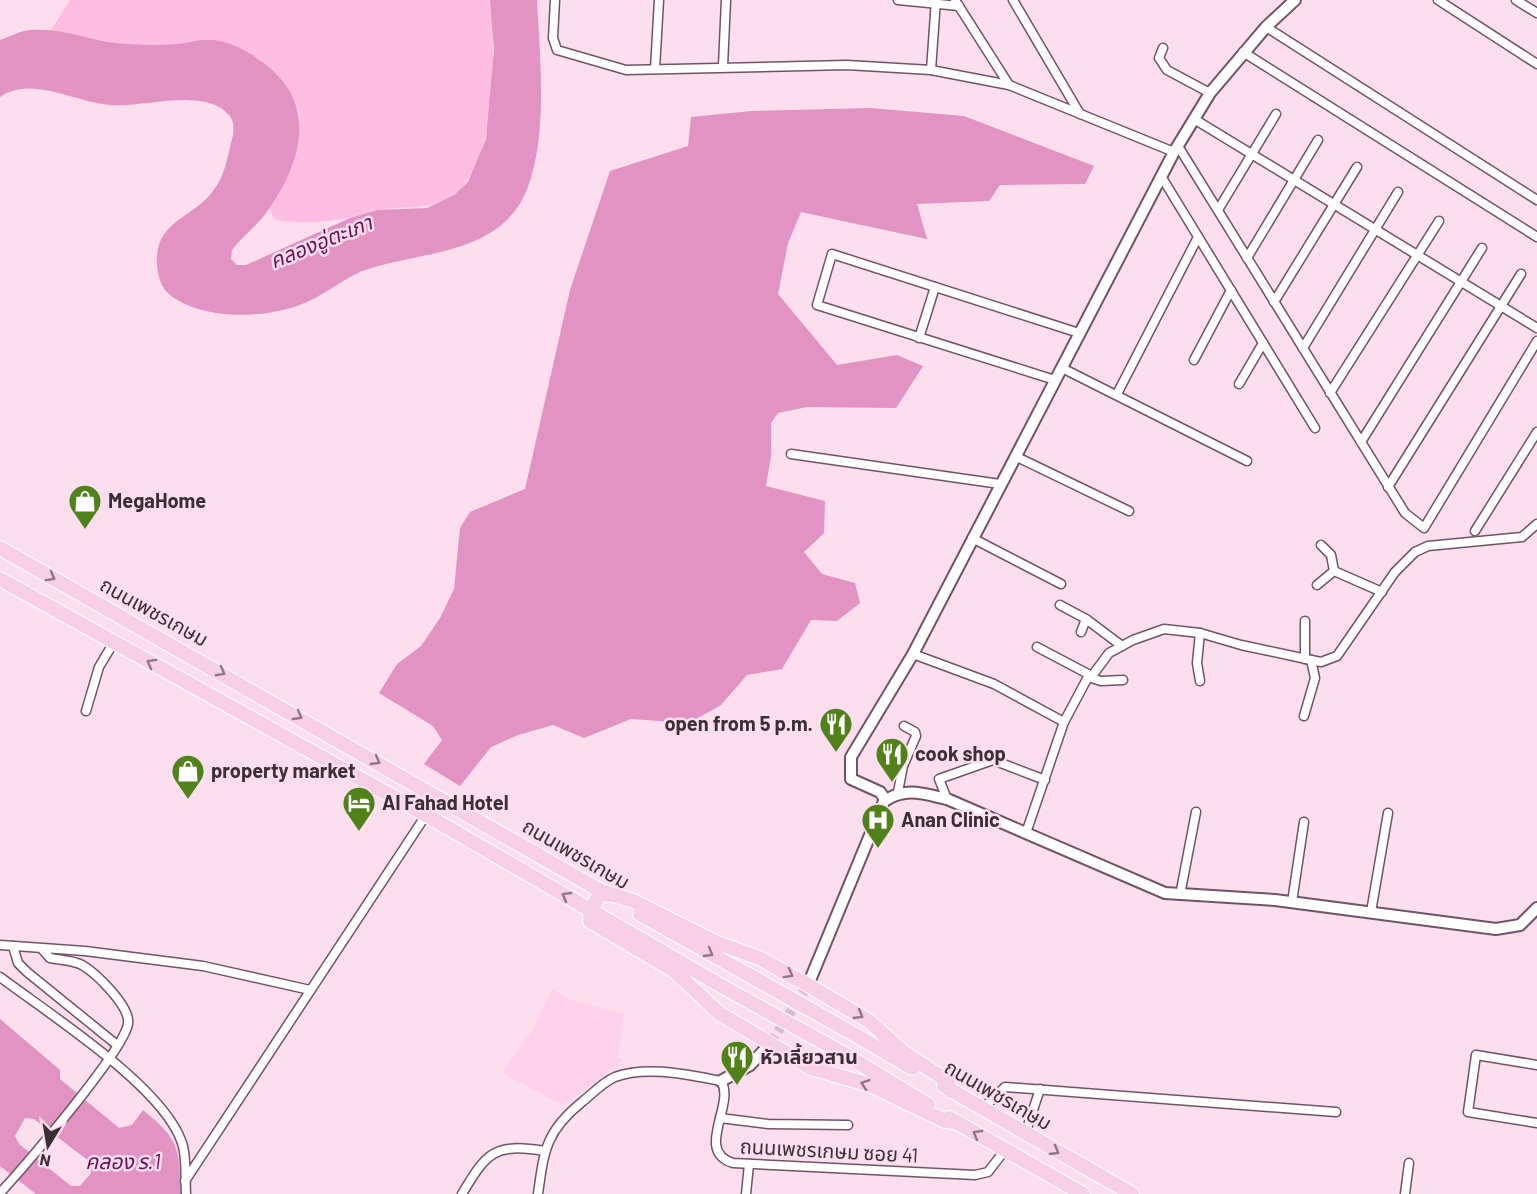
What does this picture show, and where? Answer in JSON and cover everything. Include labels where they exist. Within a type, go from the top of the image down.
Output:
[{"type":"highway","name":"ถนนเพชรเกษม","points":[[0,548],[270,700],[1132,1194]]},
{"type":"highway","points":[[0,579],[256,723],[426,815],[725,988],[846,1055],[1083,1194]]},
{"type":"highway","points":[[951,1091],[946,1080],[903,1052],[869,1021],[808,985],[759,958],[716,942],[633,901],[601,891],[591,911],[590,921],[673,970],[719,1013],[811,1068],[870,1085],[945,1121],[957,1122]]},
{"type":"street","points":[[555,0],[553,38],[557,50],[626,70],[723,66],[847,65],[931,70],[1009,85],[1176,149],[1218,210],[1405,513],[1424,528],[1537,341]]},
{"type":"street","points":[[655,69],[659,0]]},
{"type":"street","points":[[723,66],[726,0]]},
{"type":"street","points":[[897,0],[957,3],[1009,85]]},
{"type":"street","points":[[1013,0],[1080,114]]},
{"type":"street","points":[[808,985],[885,799],[880,792],[851,779],[851,757],[913,654],[1176,149],[1210,93],[1266,27],[1295,0]]},
{"type":"street","points":[[1438,0],[1537,64]]},
{"type":"street","points":[[1516,0],[1537,14]]},
{"type":"street","points":[[931,70],[936,2]]},
{"type":"street","points":[[1266,27],[1537,200]]},
{"type":"street","points":[[1163,48],[1159,58],[1167,70],[1210,93]]},
{"type":"street","points":[[1244,52],[1537,237]]},
{"type":"street","points":[[1218,210],[1276,114]]},
{"type":"street","points":[[1194,119],[1537,328]]},
{"type":"street","points":[[1247,258],[1318,140]]},
{"type":"street","points":[[1274,302],[1357,167]]},
{"type":"street","points":[[1161,176],[1315,428]]},
{"type":"street","points":[[1303,348],[1398,192]]},
{"type":"street","points":[[1330,393],[1439,221]]},
{"type":"street","points":[[1117,394],[1198,237]]},
{"type":"street","points":[[1361,442],[1482,248]]},
{"type":"street","points":[[1054,380],[817,305],[832,254],[1079,333]]},
{"type":"street","points":[[1388,487],[1521,274]]},
{"type":"street","points":[[919,338],[935,287]]},
{"type":"street","points":[[1194,360],[1231,290]]},
{"type":"street","points":[[1239,384],[1263,343]]},
{"type":"street","points":[[1062,368],[1247,461]]},
{"type":"street","points":[[1475,531],[1537,432]]},
{"type":"street","points":[[791,454],[1000,484]]},
{"type":"street","points":[[1015,456],[1129,511]]},
{"type":"street","points":[[1026,833],[1064,722],[1090,676],[1109,653],[1164,628],[1200,633],[1321,662],[1337,656],[1382,592],[1414,552],[1428,546],[1522,537],[1537,524]]},
{"type":"street","points":[[972,538],[1061,584]]},
{"type":"street","points":[[1321,546],[1331,555],[1334,571]]},
{"type":"street","points":[[1334,571],[1382,592]]},
{"type":"street","points":[[1317,585],[1334,571]]},
{"type":"street","points":[[1060,605],[1086,619],[1122,646]]},
{"type":"street","points":[[1081,632],[1086,619]]},
{"type":"street","points":[[1304,716],[1316,678],[1308,660],[1305,621]]},
{"type":"street","points":[[1200,633],[1197,663],[1200,681]]},
{"type":"street","points":[[86,711],[99,667],[114,642]]},
{"type":"street","points":[[1037,647],[1101,681],[1123,680]]},
{"type":"street","points":[[913,654],[994,684],[1064,722]]},
{"type":"street","points":[[898,792],[903,766],[916,736],[915,732],[904,726]]},
{"type":"street","points":[[947,799],[939,779],[993,760],[1045,780]]},
{"type":"street","points":[[886,800],[898,792],[947,799],[1166,893],[1292,902],[1496,929],[1520,925],[1537,908]]},
{"type":"street","points":[[1180,895],[1196,812]]},
{"type":"street","points":[[1371,912],[1388,813]]},
{"type":"street","points":[[185,1181],[426,815]]},
{"type":"street","points":[[1292,902],[1304,822]]},
{"type":"street","points":[[0,945],[85,951],[203,966],[310,990]]},
{"type":"street","points":[[14,946],[18,963],[27,972],[117,1045]]},
{"type":"street","points":[[0,1193],[80,1096],[108,1059],[129,1023],[128,1015],[115,995],[83,965],[50,958],[42,949]]},
{"type":"street","points":[[0,978],[135,1080],[166,1114],[183,1144],[186,1194]]},
{"type":"street","points":[[538,1194],[550,1135],[561,1120],[615,1077],[649,1072],[721,1081],[750,1065],[770,1044]]},
{"type":"street","points":[[1537,1065],[1476,1055],[1468,1112],[1537,1123]]},
{"type":"street","name":"ถนนเพชรเกษม ซอย 41","points":[[721,1081],[724,1086],[716,1142],[720,1156],[733,1163],[975,1175],[988,1172],[1005,1150]]},
{"type":"street","points":[[982,1108],[1005,1087],[1336,1112]]},
{"type":"street","points":[[1025,1134],[1040,1089]]},
{"type":"street","points":[[720,1118],[768,1124],[848,1125]]},
{"type":"street","points":[[462,1194],[479,1165],[498,1150],[519,1147],[545,1151]]},
{"type":"street","points":[[1405,1194],[1409,1163]]},
{"type":"street","points":[[746,1194],[749,1164]]},
{"type":"shaded area","points":[[70,0],[490,0],[493,47],[491,105],[479,159],[468,180],[453,195],[435,203],[376,211],[334,220],[304,222],[275,220],[269,209],[289,174],[298,151],[300,113],[279,76],[258,58],[231,45],[118,44],[51,30]]},
{"type":"shaded area","points":[[552,989],[569,999],[624,1014],[618,1057],[623,1061],[563,1105],[502,1073],[534,1028]]},
{"type":"water","name":"คลองอู่ตะเภา","points":[[490,0],[537,0],[541,100],[537,151],[532,175],[524,196],[511,215],[495,229],[476,240],[433,254],[368,269],[353,275],[309,301],[276,311],[238,315],[200,309],[183,303],[169,294],[158,274],[158,251],[161,239],[167,230],[204,201],[217,186],[226,162],[233,132],[233,124],[228,114],[217,106],[188,100],[111,105],[40,89],[13,91],[0,97],[0,40],[30,30],[55,31],[128,44],[166,45],[202,40],[218,41],[234,45],[257,58],[286,85],[295,104],[299,123],[298,142],[294,162],[275,199],[263,217],[232,250],[231,259],[237,265],[246,265],[350,218],[377,210],[427,208],[454,195],[468,182],[486,139],[494,50]]},
{"type":"water","points":[[870,108],[964,116],[1094,166],[1085,184],[1000,185],[989,201],[917,204],[927,239],[801,212],[788,243],[778,294],[837,365],[897,355],[923,366],[896,408],[807,407],[778,413],[771,423],[771,456],[766,486],[825,501],[824,533],[804,552],[822,574],[855,583],[860,603],[837,621],[811,620],[782,669],[747,675],[721,705],[689,723],[631,719],[584,738],[553,725],[518,735],[491,747],[460,786],[424,764],[442,740],[433,726],[379,693],[397,664],[421,646],[440,618],[454,589],[460,528],[470,512],[525,489],[570,290],[610,171],[688,146],[691,117],[751,111]]},
{"type":"water","name":"คลอง ร.1","points":[[0,1019],[60,1070],[60,1079],[119,1128],[132,1125],[143,1110],[155,1120],[175,1146],[178,1155],[181,1194],[36,1194],[0,1166]],"holes":[[[25,1118],[34,1119],[90,1162],[91,1173],[80,1186],[71,1186],[19,1144],[15,1136]]]},
{"type":"tunnel","points":[[770,1044],[808,985]]},
{"type":"place","name":"MegaHome","points":[[85,530]]},
{"type":"place","name":"open from 5 p.m.","points":[[836,753]]},
{"type":"place","name":"cook shop","points":[[892,783]]},
{"type":"place","name":"property market","points":[[188,800]]},
{"type":"place","name":"Al Fahad Hotel","points":[[359,832]]},
{"type":"place","name":"Anan Clinic","points":[[878,849]]},
{"type":"place","name":"หัวเลี้ยวสาน","points":[[737,1086]]}]
